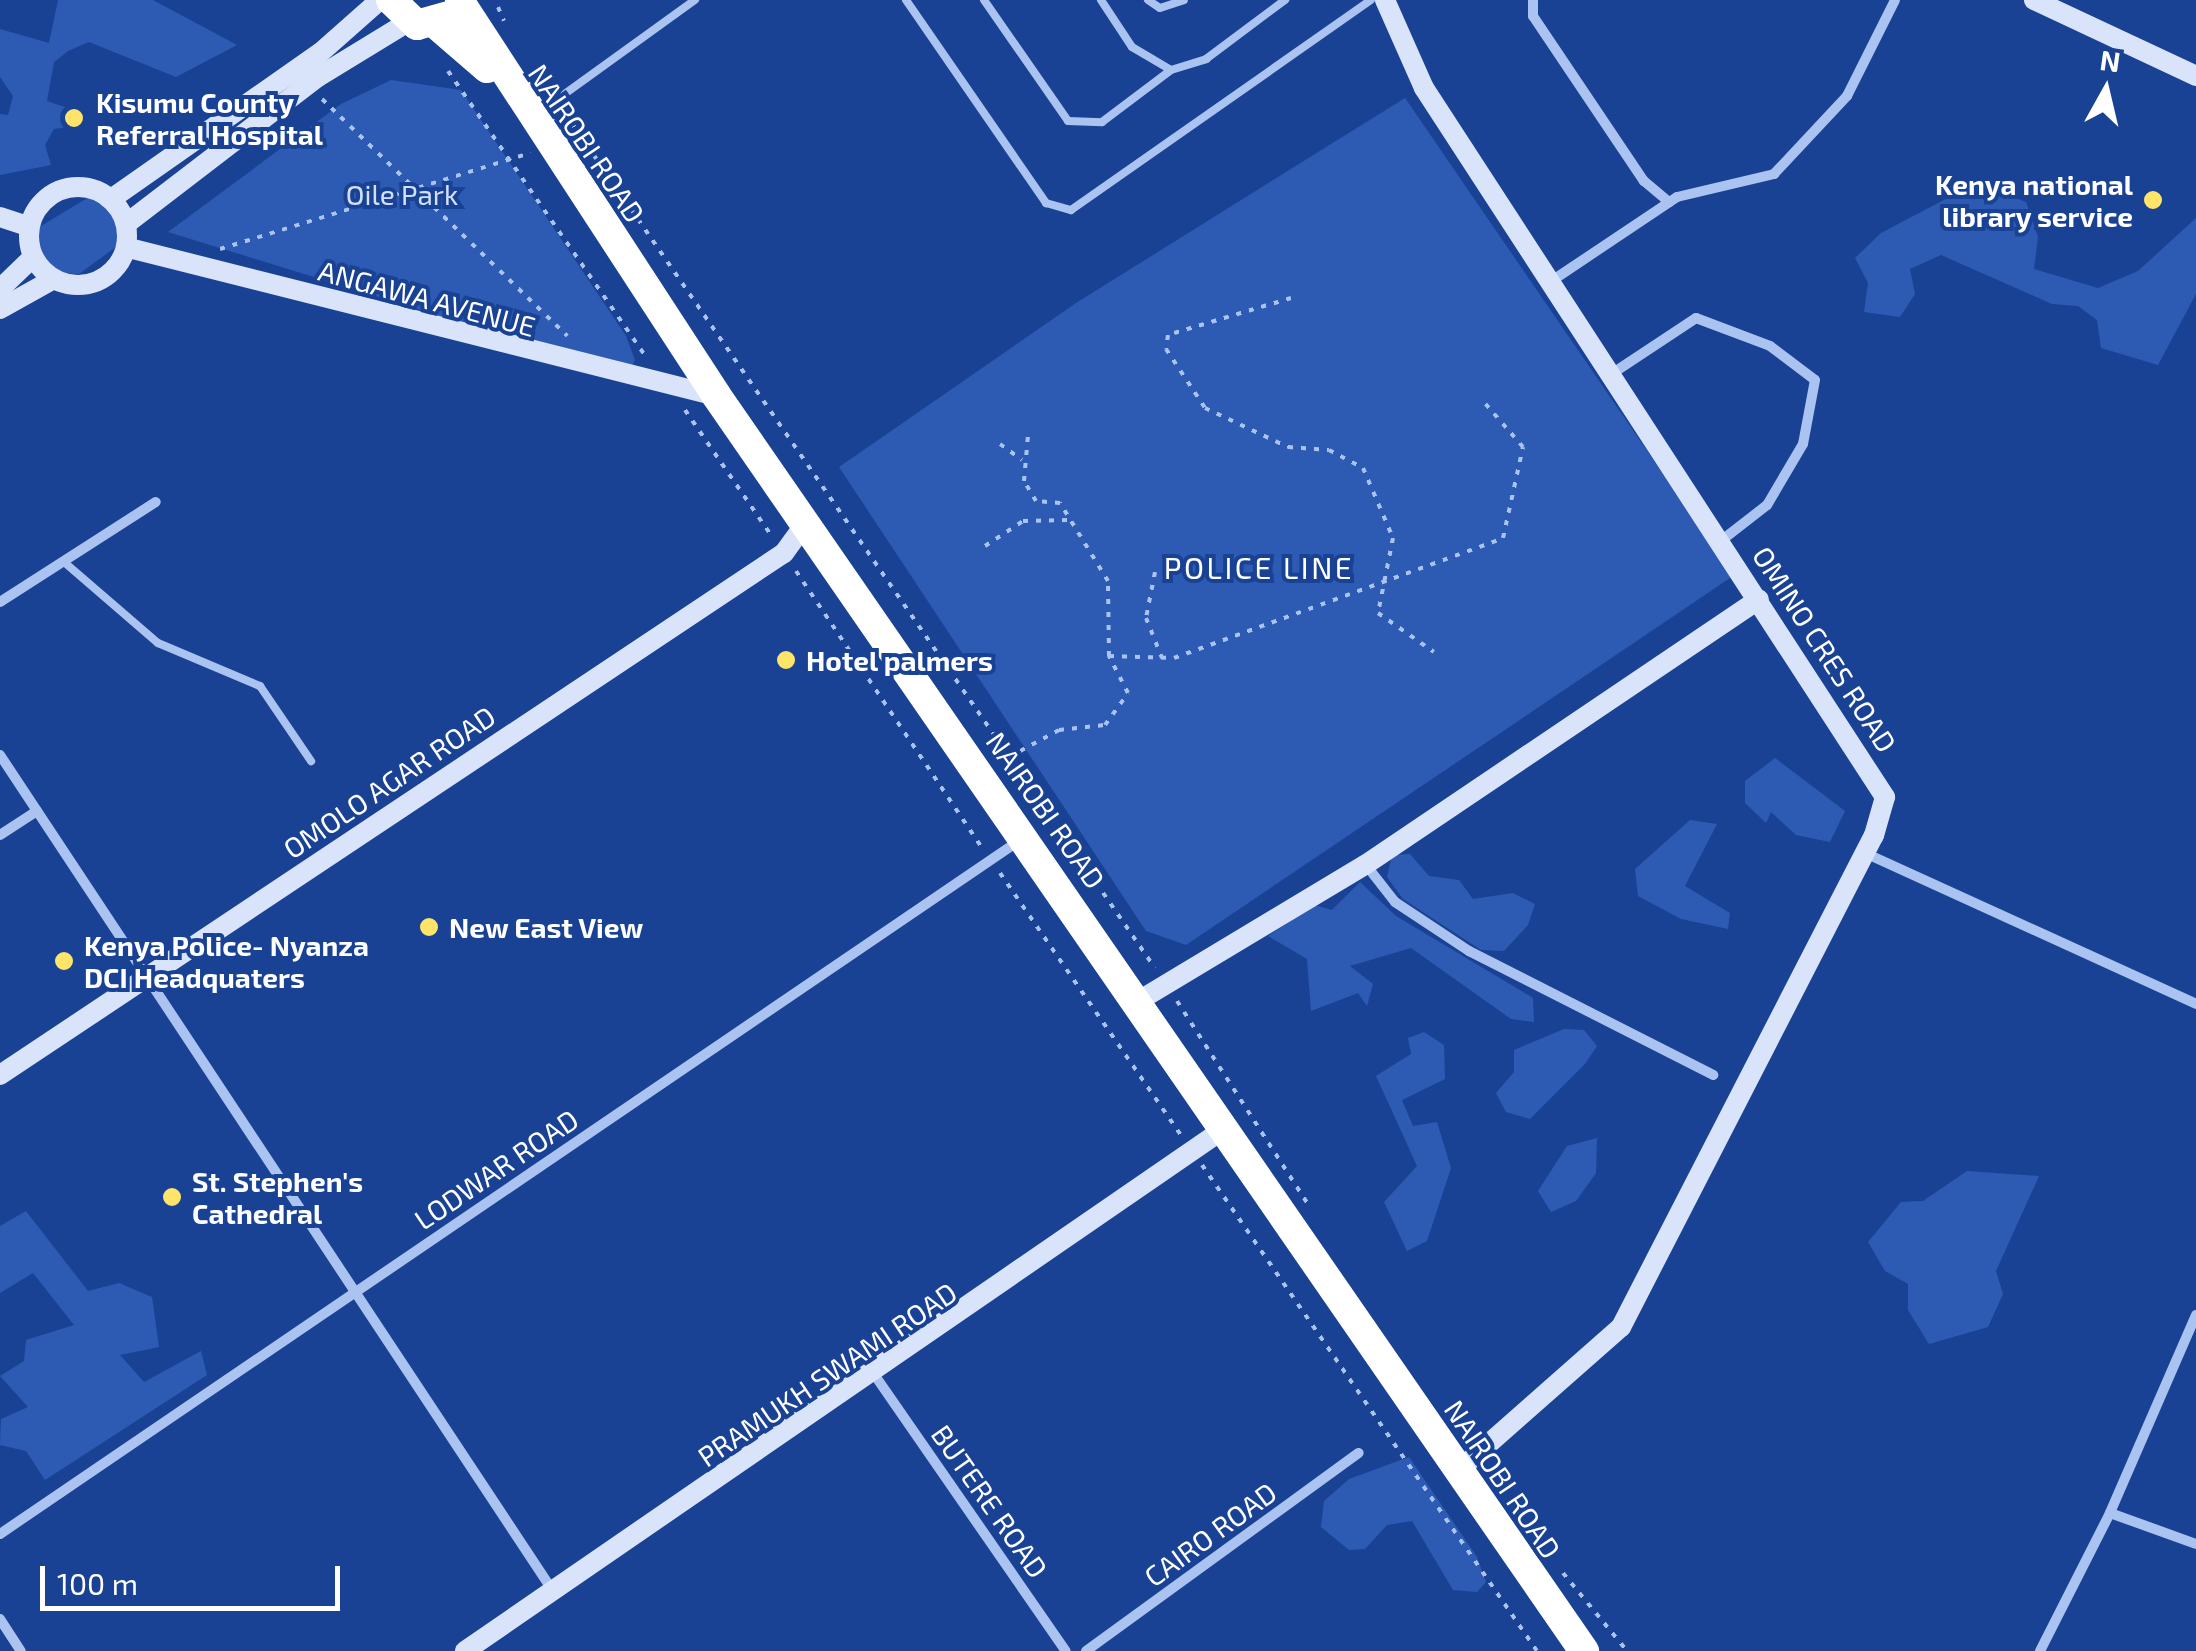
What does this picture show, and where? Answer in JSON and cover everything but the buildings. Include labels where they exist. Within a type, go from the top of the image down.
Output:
[{"type":"highway","points":[[412,16],[461,1]]},
{"type":"highway","name":"NAIROBI ROAD","points":[[461,1],[531,120],[1154,992],[1580,1651]]},
{"type":"highway","name":"NAIROBI ROAD","points":[[412,16],[474,52],[544,148],[1018,842],[1204,1144],[1580,1651]]},
{"type":"main road","points":[[27,226],[72,193],[114,198],[320,54],[380,0]]},
{"type":"main road","name":"OMINO CRES ROAD","points":[[1385,0],[1424,88],[1616,371],[1885,797],[1864,853],[1621,1326],[1460,1469]]},
{"type":"main road","points":[[2034,0],[2196,76]]},
{"type":"main road","points":[[130,221],[309,84],[412,16]]},
{"type":"main road","points":[[0,309],[52,280],[90,276],[129,248],[130,221],[114,198]]},
{"type":"main road","points":[[0,217],[27,226]]},
{"type":"main road","points":[[27,226],[29,261],[52,280]]},
{"type":"main road","name":"ANGAWA AVENUE","points":[[129,248],[672,392],[712,395]]},
{"type":"main road","points":[[0,289],[29,261]]},
{"type":"main road","name":"OMOLO AGAR ROAD","points":[[0,1075],[784,553],[802,528]]},
{"type":"main road","points":[[1154,992],[1366,865],[1759,599]]},
{"type":"main road","name":"PRAMUKH SWAMI ROAD","points":[[466,1651],[876,1376],[1204,1144]]},
{"type":"street","points":[[1533,0],[1533,16],[1611,132],[1669,202]]},
{"type":"street","points":[[1553,280],[1669,202],[1774,174],[1847,96],[1895,0]]},
{"type":"street","points":[[1616,371],[1696,318],[1770,346],[1815,380],[1803,444],[1768,504],[1722,540]]},
{"type":"street","points":[[0,602],[156,502]]},
{"type":"street","points":[[0,755],[148,976],[350,1296],[554,1592]]},
{"type":"street","points":[[0,835],[37,811]]},
{"type":"street","name":"LODWAR ROAD","points":[[0,1534],[1018,842]]},
{"type":"street","points":[[1864,853],[2196,1004]]},
{"type":"street","points":[[1366,865],[1396,902],[1469,951],[1713,1074]]},
{"type":"street","points":[[2040,1651],[2110,1514],[2196,1315]]},
{"type":"street","name":"BUTERE ROAD","points":[[876,1376],[1066,1651]]},
{"type":"street","name":"CAIRO ROAD","points":[[1086,1651],[1359,1453]]},
{"type":"street","points":[[2110,1514],[2196,1544]]},
{"type":"street","points":[[0,1619],[21,1651]]},
{"type":"lane","points":[[531,120],[695,0]]},
{"type":"lane","points":[[906,0],[1046,203],[1071,210],[1371,0]]},
{"type":"lane","points":[[984,0],[1068,121],[1102,122],[1171,70],[1206,59],[1285,0]]},
{"type":"lane","points":[[1101,0],[1132,47],[1171,70]]},
{"type":"lane","points":[[1148,0],[1160,8],[1184,0]]},
{"type":"lane","points":[[64,562],[158,643],[260,686],[312,761]]},
{"type":"path","points":[[498,7],[506,25]]},
{"type":"path","points":[[448,71],[784,553],[990,859],[1204,1144],[1537,1651]]},
{"type":"path","points":[[309,84],[608,375]]},
{"type":"path","points":[[555,100],[1009,757],[1154,992],[1318,1219]]},
{"type":"path","points":[[217,250],[544,148]]},
{"type":"path","points":[[1291,298],[1168,335],[1166,350],[1204,408],[1288,447],[1330,450],[1363,468],[1392,538],[1381,578],[1378,613],[1434,652]]},
{"type":"path","points":[[1109,656],[1162,658],[1381,578],[1470,556],[1503,538],[1523,447],[1483,401]]},
{"type":"path","points":[[1009,757],[1059,730],[1105,724],[1128,693],[1109,656],[1108,581],[1060,503],[1036,501],[1022,460],[1028,435]]},
{"type":"path","points":[[1000,444],[1022,460]]},
{"type":"path","points":[[984,546],[1023,521],[1069,520]]},
{"type":"path","points":[[1155,572],[1146,618],[1162,658]]},
{"type":"path","points":[[1560,1570],[1627,1651]]},
{"type":"green space","points":[[58,0],[153,0],[237,45],[176,77],[89,42],[68,51],[54,62],[47,101],[82,113],[74,126],[54,129],[45,145],[51,165],[0,175],[0,114],[8,115],[13,96],[0,77],[0,29],[49,43]]},
{"type":"green space","name":"Oile Park","points":[[391,80],[461,90],[626,336],[635,360],[628,374],[168,232],[341,104]]},
{"type":"green space","points":[[1405,98],[1733,576],[1186,945],[1146,931],[839,467],[1076,303]]},
{"type":"green space","points":[[1976,183],[2026,202],[2038,237],[2034,269],[2098,288],[2138,271],[2196,218],[2196,294],[2158,365],[2101,348],[2097,320],[2078,306],[2052,304],[1941,255],[1910,269],[1915,294],[1900,317],[1864,312],[1868,283],[1855,258],[1881,233]]},
{"type":"green space","points":[[89,197],[119,216],[120,244],[79,274],[45,272],[30,245],[36,229]]},
{"type":"green space","points":[[1775,758],[1845,811],[1830,842],[1796,835],[1771,812],[1766,823],[1745,803],[1745,781]]},
{"type":"green space","points":[[1690,820],[1717,824],[1685,886],[1730,913],[1728,929],[1681,919],[1638,896],[1635,869]]},
{"type":"green space","points":[[1410,854],[1429,876],[1459,880],[1473,899],[1513,893],[1535,904],[1528,925],[1504,951],[1481,950],[1403,899],[1387,877],[1392,855]]},
{"type":"green space","points":[[1360,882],[1396,916],[1533,998],[1534,1022],[1511,1019],[1411,948],[1350,966],[1373,984],[1367,1006],[1358,993],[1311,1011],[1307,959],[1268,936],[1315,905],[1332,910]]},
{"type":"green space","points":[[1564,1029],[1584,1030],[1597,1046],[1585,1064],[1530,1119],[1506,1112],[1496,1093],[1514,1072],[1514,1050]]},
{"type":"green space","points":[[1424,1032],[1444,1045],[1445,1079],[1402,1100],[1413,1126],[1437,1122],[1451,1168],[1427,1241],[1407,1251],[1384,1202],[1417,1166],[1376,1076],[1411,1054],[1408,1038]]},
{"type":"green space","points":[[1597,1138],[1596,1173],[1576,1201],[1551,1212],[1538,1191],[1567,1146]]},
{"type":"green space","points":[[1967,1171],[2039,1176],[1996,1271],[2003,1294],[1988,1327],[1929,1344],[1908,1310],[1908,1284],[1885,1271],[1868,1242],[1901,1202],[1923,1201]]},
{"type":"green space","points":[[26,1211],[88,1291],[119,1283],[152,1297],[159,1347],[120,1355],[144,1382],[201,1351],[207,1375],[45,1480],[26,1451],[0,1445],[1,1419],[28,1407],[0,1376],[24,1361],[26,1340],[74,1325],[33,1273],[0,1293],[0,1226]]},
{"type":"green space","points":[[1409,1457],[1477,1557],[1486,1582],[1477,1592],[1453,1590],[1412,1521],[1387,1525],[1365,1549],[1349,1550],[1321,1527],[1324,1501],[1349,1479]]},
{"type":"place","name":"Kisumu County Referral Hospital","points":[[74,118]]},
{"type":"place","name":"Kenya national library service","points":[[2153,200]]},
{"type":"place","name":"Hotel palmers","points":[[786,660]]},
{"type":"place","name":"New East View","points":[[429,927]]},
{"type":"place","name":"Kenya Police- Nyanza DCI Headquaters","points":[[64,961]]},
{"type":"place","name":"St. Stephen's Cathedral","points":[[172,1197]]},
{"type":"district","name":"POLICE LINE","points":[[1259,567]]}]
